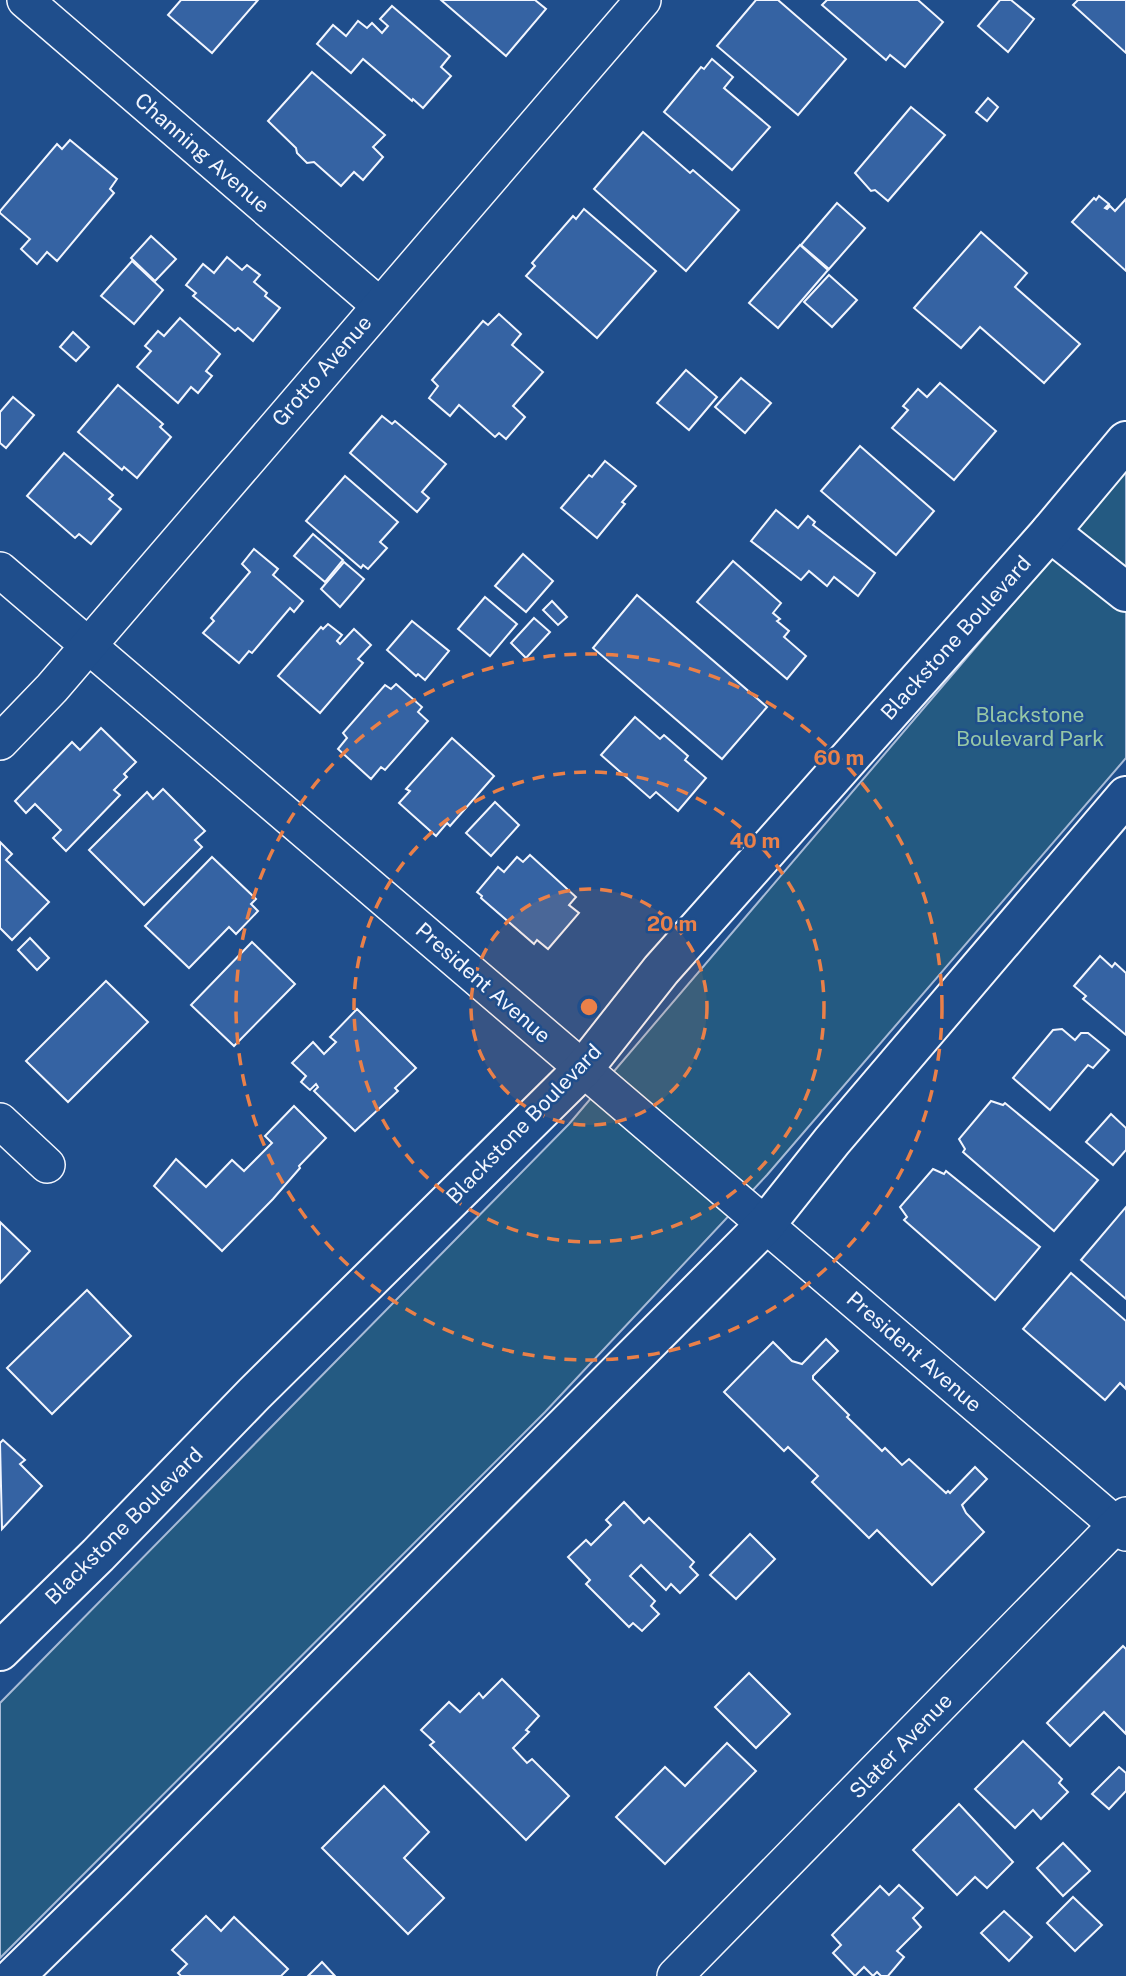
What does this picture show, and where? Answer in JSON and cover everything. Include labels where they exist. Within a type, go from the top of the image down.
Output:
[{"type":"main road","name":"Blackstone Boulevard","points":[[6,1635],[98,1555],[263,1384],[583,1069],[661,970],[1050,532],[1126,441]]},
{"type":"main road","points":[[1050,532],[1126,592]]},
{"type":"main road","points":[[15,1976],[765,1224],[832,1141],[1126,796]]},
{"type":"street","name":"Channing Avenue","points":[[25,0],[379,305]]},
{"type":"street","name":"Grotto Avenue","points":[[0,742],[52,688],[643,0]]},
{"type":"street","name":"President Avenue","points":[[0,570],[765,1224],[1123,1524]]},
{"type":"street","points":[[0,1121],[47,1165]]},
{"type":"street","name":"Slater Avenue","points":[[675,1976],[1123,1524]]},
{"type":"green space","name":"Blackstone Boulevard Park","points":[[1126,471],[1126,758],[767,1175],[545,1412],[0,1958],[0,1703],[569,1124]]},
{"type":"building","points":[[181,0],[258,0],[212,53],[168,15]]},
{"type":"building","points":[[441,0],[535,0],[546,9],[506,56]]},
{"type":"building","points":[[756,0],[778,0],[846,59],[798,115],[717,46]]},
{"type":"building","points":[[827,0],[918,0],[943,22],[905,67],[890,55],[886,60],[822,5]]},
{"type":"building","points":[[1000,0],[1011,0],[1034,19],[1008,52],[978,26]]},
{"type":"building","points":[[1078,0],[1126,0],[1126,53],[1073,5]]},
{"type":"building","points":[[392,6],[450,56],[441,67],[451,76],[423,108],[363,59],[351,73],[317,44],[333,25],[346,36],[358,21],[367,28],[372,23],[382,33],[388,26],[380,19]]},
{"type":"building","points":[[712,59],[733,77],[724,88],[770,127],[732,170],[664,112],[701,67],[704,69]]},
{"type":"building","points":[[312,72],[385,135],[373,147],[383,157],[363,180],[354,172],[341,186],[314,162],[307,163],[297,153],[296,148],[268,121]]},
{"type":"building","points":[[988,98],[998,107],[987,121],[976,112]]},
{"type":"building","points":[[911,107],[945,135],[888,201],[875,190],[871,191],[855,173]]},
{"type":"building","points":[[643,132],[690,173],[693,170],[739,210],[686,271],[594,189]]},
{"type":"building","points":[[70,140],[117,179],[110,189],[114,193],[57,261],[47,252],[37,264],[21,249],[30,239],[0,211],[57,144],[62,149]]},
{"type":"building","points":[[1099,196],[1109,204],[1105,208],[1110,206],[1115,211],[1126,199],[1126,271],[1072,222]]},
{"type":"building","points":[[837,203],[865,228],[829,269],[801,245]]},
{"type":"building","points":[[584,209],[656,271],[597,338],[526,276],[535,266],[532,263],[573,216],[576,219]]},
{"type":"building","points":[[981,232],[1027,273],[1015,287],[1080,344],[1044,383],[980,327],[961,348],[914,308]]},
{"type":"building","points":[[151,236],[176,259],[155,281],[131,258]]},
{"type":"building","points":[[800,245],[828,270],[778,328],[749,303]]},
{"type":"building","points":[[227,257],[242,270],[247,265],[260,275],[254,282],[267,293],[265,296],[280,308],[253,341],[238,328],[235,331],[193,296],[196,293],[186,285],[203,264],[214,273]]},
{"type":"building","points":[[132,261],[163,290],[134,324],[101,296]]},
{"type":"building","points":[[829,275],[857,300],[832,327],[804,302]]},
{"type":"building","points":[[499,314],[521,334],[512,345],[543,372],[513,406],[525,417],[506,439],[499,433],[495,437],[459,405],[450,416],[429,398],[438,386],[432,380],[483,321],[488,325]]},
{"type":"building","points":[[180,318],[220,354],[206,371],[212,376],[198,393],[191,387],[178,403],[137,367],[151,351],[145,346],[158,331],[164,336]]},
{"type":"building","points":[[73,332],[89,347],[76,361],[60,347]]},
{"type":"building","points":[[686,370],[717,397],[689,430],[657,403]]},
{"type":"building","points":[[741,378],[771,403],[745,433],[715,407]]},
{"type":"building","points":[[940,383],[996,431],[954,480],[892,428],[908,410],[903,406],[918,389],[927,397]]},
{"type":"building","points":[[118,385],[163,424],[160,427],[171,437],[137,478],[124,467],[122,470],[78,432]]},
{"type":"building","points":[[13,397],[34,415],[6,448],[0,443],[0,412]]},
{"type":"building","points":[[382,416],[392,424],[395,421],[446,464],[422,492],[429,498],[417,512],[350,453]]},
{"type":"building","points":[[860,446],[934,511],[896,555],[821,491]]},
{"type":"building","points":[[64,453],[113,495],[109,499],[121,509],[91,544],[79,534],[75,538],[27,496]]},
{"type":"building","points":[[605,461],[636,486],[597,538],[561,508],[589,475],[592,477]]},
{"type":"building","points":[[345,476],[398,522],[380,542],[387,548],[368,569],[363,565],[361,568],[306,521]]},
{"type":"building","points":[[776,510],[798,528],[808,516],[815,522],[813,525],[875,573],[858,596],[834,577],[827,586],[809,571],[801,580],[751,541]]},
{"type":"building","points":[[313,534],[343,560],[325,582],[294,556]]},
{"type":"building","points":[[254,549],[278,569],[273,575],[303,601],[294,612],[290,608],[252,653],[249,651],[239,663],[203,633],[214,621],[211,618],[250,572],[242,564]]},
{"type":"building","points":[[523,554],[553,581],[526,612],[495,586]]},
{"type":"building","points":[[733,561],[781,603],[773,613],[780,619],[777,621],[789,631],[784,637],[806,656],[787,679],[697,602]]},
{"type":"building","points":[[344,562],[364,579],[340,607],[321,589]]},
{"type":"building","points":[[637,595],[767,707],[722,759],[593,648]]},
{"type":"building","points":[[485,597],[517,624],[490,656],[458,629]]},
{"type":"building","points":[[552,601],[567,617],[558,625],[543,610]]},
{"type":"building","points":[[534,618],[550,632],[526,658],[511,643]]},
{"type":"building","points":[[412,621],[449,651],[425,680],[418,674],[416,676],[387,650]]},
{"type":"building","points":[[328,624],[342,635],[337,641],[340,644],[354,629],[371,645],[358,659],[363,663],[320,713],[278,676],[321,627],[323,629]]},
{"type":"building","points":[[396,684],[422,707],[418,712],[428,721],[385,770],[381,767],[371,779],[338,749],[347,738],[343,733],[385,685],[391,689]]},
{"type":"building","points":[[635,717],[660,739],[664,735],[688,756],[685,760],[706,778],[678,811],[656,792],[650,798],[601,755]]},
{"type":"building","points":[[101,728],[136,762],[124,774],[127,777],[114,790],[120,795],[66,851],[53,838],[61,830],[35,804],[26,813],[15,801],[72,742],[80,750]]},
{"type":"building","points":[[452,738],[494,776],[450,826],[447,823],[436,836],[399,803],[410,791],[406,789]]},
{"type":"building","points":[[163,789],[205,831],[195,840],[202,847],[144,905],[89,850],[147,792],[153,799]]},
{"type":"building","points":[[495,802],[519,825],[491,856],[466,833]]},
{"type":"building","points":[[0,842],[12,854],[6,860],[49,902],[12,940],[0,928]]},
{"type":"building","points":[[530,855],[576,897],[569,905],[579,913],[548,949],[537,940],[534,944],[477,892],[498,867],[504,872],[517,857],[523,862]]},
{"type":"building","points":[[212,857],[256,899],[251,904],[258,911],[236,934],[229,927],[189,968],[145,926]]},
{"type":"building","points":[[30,938],[49,958],[37,970],[18,950]]},
{"type":"building","points":[[252,942],[295,984],[234,1046],[191,1005]]},
{"type":"building","points":[[1100,956],[1112,967],[1115,963],[1126,973],[1126,1035],[1083,999],[1086,996],[1074,986]]},
{"type":"building","points":[[106,981],[148,1022],[68,1102],[26,1061]]},
{"type":"building","points":[[357,1009],[416,1068],[395,1088],[398,1091],[355,1131],[314,1091],[318,1087],[316,1084],[310,1090],[301,1082],[306,1076],[292,1063],[313,1042],[324,1054],[336,1042],[330,1037]]},
{"type":"building","points":[[1062,1029],[1075,1040],[1081,1033],[1088,1033],[1109,1050],[1093,1068],[1088,1065],[1050,1110],[1013,1078],[1053,1030]]},
{"type":"building","points":[[991,1101],[1003,1105],[1005,1103],[1098,1180],[1054,1231],[963,1152],[965,1149],[959,1139]]},
{"type":"building","points":[[294,1106],[326,1138],[273,1199],[222,1251],[154,1186],[176,1159],[206,1187],[232,1160],[244,1171],[272,1143],[265,1136]]},
{"type":"building","points":[[1111,1114],[1126,1128],[1126,1150],[1113,1165],[1086,1142]]},
{"type":"building","points":[[933,1169],[944,1174],[946,1171],[1040,1247],[995,1300],[904,1220],[907,1217],[900,1207]]},
{"type":"building","points":[[1126,1207],[1126,1299],[1081,1260]]},
{"type":"building","points":[[0,1222],[30,1251],[0,1283]]},
{"type":"building","points":[[1071,1273],[1126,1321],[1126,1389],[1120,1383],[1105,1400],[1023,1329]]},
{"type":"building","points":[[87,1290],[131,1336],[52,1414],[7,1368]]},
{"type":"building","points":[[826,1339],[838,1351],[813,1379],[882,1451],[885,1448],[902,1465],[909,1459],[946,1493],[950,1493],[975,1467],[987,1479],[962,1505],[984,1532],[932,1585],[877,1530],[869,1538],[812,1482],[818,1476],[788,1447],[784,1451],[724,1392],[773,1342],[792,1361],[802,1364]]},
{"type":"building","points":[[3,1440],[25,1460],[20,1464],[42,1486],[2,1529],[0,1443]]},
{"type":"building","points":[[624,1502],[644,1523],[649,1518],[694,1562],[690,1567],[698,1575],[680,1593],[671,1584],[666,1590],[641,1565],[630,1576],[655,1601],[651,1606],[659,1614],[642,1631],[633,1623],[629,1627],[586,1584],[590,1580],[568,1557],[586,1540],[591,1545],[611,1525],[606,1520]]},
{"type":"building","points":[[750,1534],[775,1559],[736,1599],[710,1575]]},
{"type":"building","points":[[1123,1646],[1126,1649],[1126,1734],[1104,1712],[1070,1746],[1047,1723]]},
{"type":"building","points":[[749,1673],[790,1714],[756,1748],[715,1707]]},
{"type":"building","points":[[502,1679],[539,1716],[526,1730],[529,1732],[513,1748],[527,1763],[532,1759],[569,1796],[526,1840],[430,1745],[434,1742],[421,1730],[449,1702],[460,1712],[479,1693],[483,1698]]},
{"type":"building","points":[[1023,1741],[1062,1779],[1059,1783],[1068,1792],[1041,1819],[1033,1810],[1015,1828],[975,1789]]},
{"type":"building","points":[[727,1743],[756,1771],[665,1864],[616,1817],[665,1767],[685,1786]]},
{"type":"building","points":[[1119,1767],[1126,1773],[1126,1791],[1109,1809],[1092,1794]]},
{"type":"building","points":[[384,1786],[429,1832],[404,1858],[444,1898],[408,1934],[322,1848]]},
{"type":"building","points":[[959,1804],[1013,1862],[987,1888],[975,1877],[957,1895],[913,1850]]},
{"type":"building","points":[[1063,1843],[1090,1871],[1063,1896],[1037,1868]]},
{"type":"building","points":[[899,1885],[923,1908],[913,1918],[921,1927],[897,1951],[904,1957],[888,1976],[881,1976],[877,1972],[873,1976],[864,1967],[855,1976],[833,1953],[841,1945],[832,1935],[880,1886],[889,1895]]},
{"type":"building","points":[[1073,1897],[1102,1925],[1075,1951],[1047,1923]]},
{"type":"building","points":[[1004,1911],[1032,1937],[1009,1961],[981,1933]]},
{"type":"building","points":[[206,1916],[221,1931],[234,1917],[288,1969],[281,1976],[181,1976],[178,1973],[187,1964],[172,1950]]},
{"type":"building","points":[[322,1962],[335,1976],[308,1976]]}]
